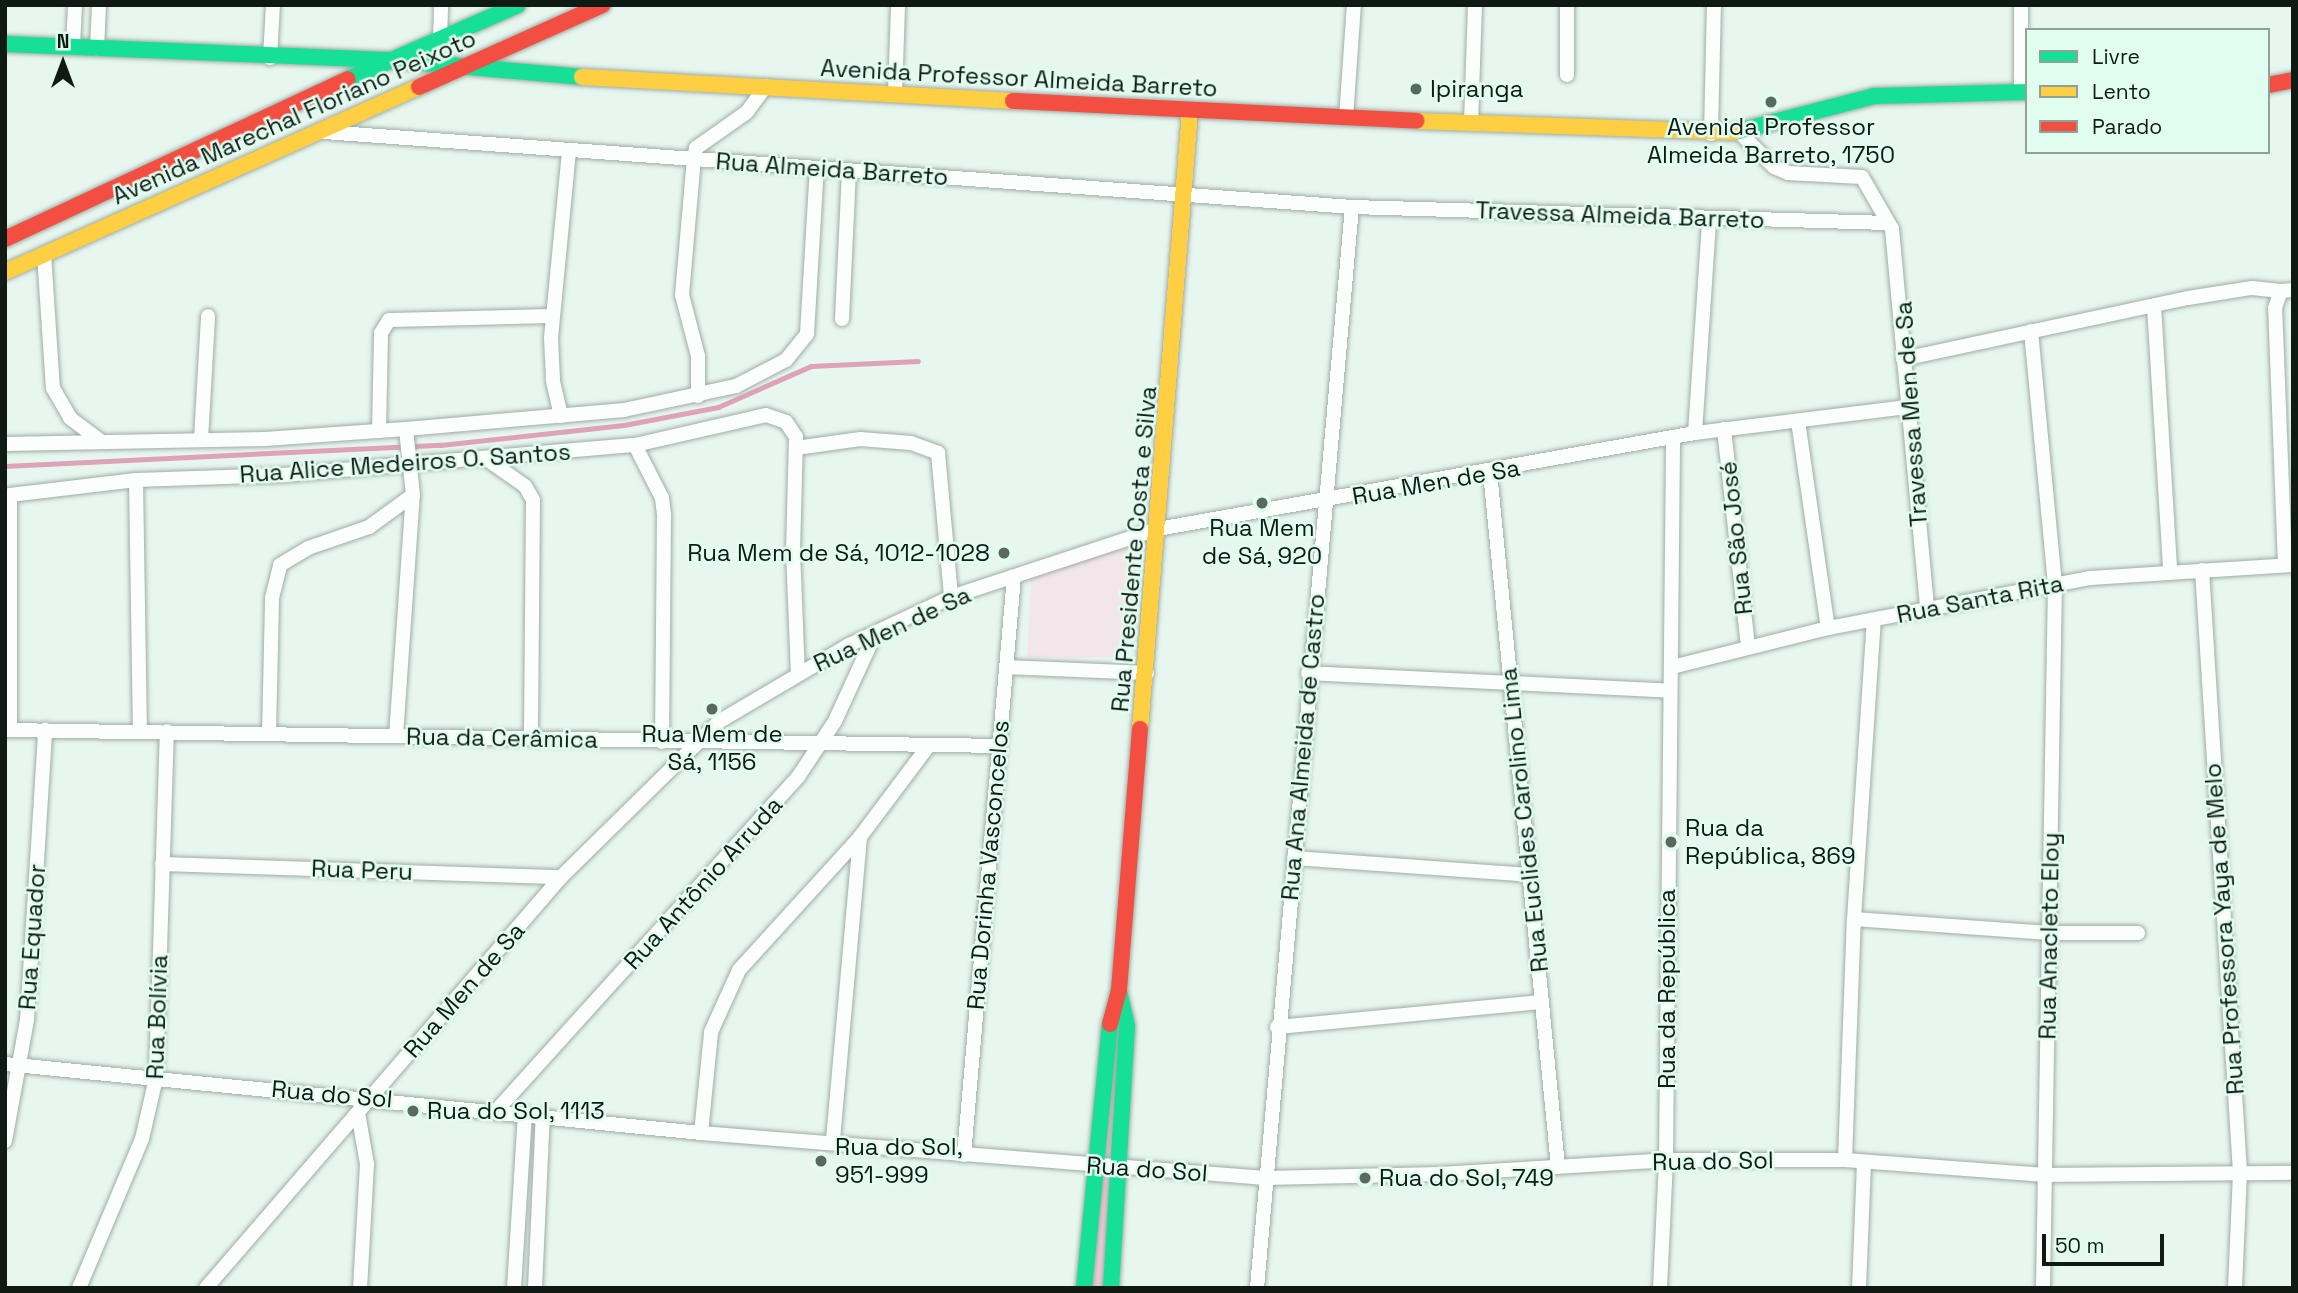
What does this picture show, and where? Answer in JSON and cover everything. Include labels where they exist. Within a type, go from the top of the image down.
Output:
[{"type":"main road","name":"Avenida Marechal Floriano Peixoto","points":[[5,239],[440,38],[518,5]]},
{"type":"main road","name":"Avenida Marechal Floriano Peixoto","points":[[5,272],[312,131],[461,69],[602,5]]},
{"type":"main road","name":"Avenida Professor Almeida Barreto","points":[[5,44],[270,58],[392,60],[461,69],[1191,111],[1711,134],[1739,132],[1874,96],[2024,92]]},
{"type":"main road","points":[[2270,85],[2293,80]]},
{"type":"main road","name":"Rua Presidente Costa e Silva","points":[[1084,1288],[1108,1023],[1119,990],[1191,111]]},
{"type":"main road","name":"Rua Presidente Costa e Silva","points":[[1111,1288],[1128,1016],[1119,990]]},
{"type":"street","points":[[73,47],[75,5]]},
{"type":"street","points":[[97,49],[99,5]]},
{"type":"street","points":[[270,58],[273,5]]},
{"type":"street","points":[[440,38],[441,5]]},
{"type":"street","points":[[895,93],[898,5]]},
{"type":"street","points":[[1346,118],[1354,5]]},
{"type":"street","points":[[1471,124],[1475,5]]},
{"type":"street","points":[[1566,75],[1567,5]]},
{"type":"street","points":[[1711,134],[1714,5]]},
{"type":"street","points":[[2021,5],[2024,92]]},
{"type":"street","points":[[698,396],[698,356],[682,295],[696,148],[747,112],[766,86]]},
{"type":"street","name":"Rua Almeida Barreto","points":[[312,131],[1352,207]]},
{"type":"street","name":"Travessa Men de Sa","points":[[1739,132],[1774,167],[1788,173],[1862,177],[1896,239],[1901,280],[1903,359],[1927,608]]},
{"type":"street","points":[[561,416],[551,361],[569,150]]},
{"type":"street","name":"Rua Alice Medeiros O. Santos","points":[[5,444],[379,431],[406,434],[624,410],[698,396],[766,373],[797,351],[810,324],[817,168]]},
{"type":"street","points":[[842,319],[849,170]]},
{"type":"street","name":"Travessa Almeida Barreto","points":[[1352,207],[1709,220],[1887,223]]},
{"type":"street","name":"Rua Ana Almeida de Castro","points":[[1257,1288],[1308,673],[1342,356],[1352,207]]},
{"type":"street","points":[[1695,433],[1709,220]]},
{"type":"street","points":[[44,254],[53,388],[70,418],[100,441]]},
{"type":"street","points":[[1903,359],[2252,288],[2288,290]]},
{"type":"street","points":[[2288,290],[2275,308],[2289,565]]},
{"type":"street","points":[[2154,306],[2171,570]]},
{"type":"street","points":[[201,439],[208,316]]},
{"type":"street","points":[[379,431],[381,333],[384,325],[394,319],[553,316]]},
{"type":"street","name":"Rua Anacleto Eloy","points":[[2031,331],[2055,584],[2043,1288]]},
{"type":"street","name":"Rua Men de Sa","points":[[206,1288],[561,877],[696,743],[720,721],[798,674],[875,634],[951,597],[1158,529],[1325,503],[1695,433],[1908,407]]},
{"type":"street","name":"Rua Alice Medeiros O. Santos","points":[[8,730],[10,495],[136,480],[409,461],[488,460],[635,444],[751,417],[778,418],[794,429],[796,448]]},
{"type":"street","points":[[1798,421],[1828,628]]},
{"type":"street","name":"Rua São José","points":[[1724,429],[1748,647]]},
{"type":"street","points":[[396,736],[413,495],[406,434]]},
{"type":"street","points":[[798,674],[793,551],[796,448],[860,439],[891,440],[938,453],[951,597]]},
{"type":"street","name":"Rua da República","points":[[1660,1288],[1666,1160],[1673,439]]},
{"type":"street","points":[[635,444],[662,498],[664,515],[662,741]]},
{"type":"street","points":[[488,460],[525,486],[533,500],[531,738]]},
{"type":"street","name":"Rua Euclides Carolino Lima","points":[[1490,472],[1558,1167]]},
{"type":"street","points":[[136,480],[140,731]]},
{"type":"street","points":[[269,734],[272,597],[280,565],[308,548],[369,527],[413,495]]},
{"type":"street","name":"Rua Santa Rita","points":[[1672,667],[1828,628],[2055,584],[2171,570],[2289,565]]},
{"type":"street","name":"Rua Professora Yaya de Melo","points":[[2202,570],[2240,1173],[2235,1288]]},
{"type":"street","name":"Rua Dorinha Vasconcelos","points":[[964,1155],[1014,576]]},
{"type":"street","points":[[1845,1160],[1854,919],[1874,620]]},
{"type":"street","name":"Rua Antônio Arruda","points":[[497,1110],[798,777],[822,744],[875,634]]},
{"type":"street","points":[[1006,667],[1147,673]]},
{"type":"street","points":[[1308,673],[1511,686],[1670,691]]},
{"type":"street","name":"Rua da Cerâmica","points":[[8,730],[998,746]]},
{"type":"street","name":"Rua Equador","points":[[5,1141],[22,1065],[45,730]]},
{"type":"street","name":"Rua Bolívia","points":[[79,1288],[142,1139],[156,1078],[167,731]]},
{"type":"street","points":[[701,1133],[712,1032],[722,1000],[768,933],[860,838],[929,745]]},
{"type":"street","points":[[833,1140],[860,838]]},
{"type":"street","points":[[1294,858],[1530,875]]},
{"type":"street","name":"Rua Peru","points":[[162,864],[561,877]]},
{"type":"street","points":[[1854,919],[2049,933],[2138,933]]},
{"type":"street","points":[[1277,1027],[1542,1002]]},
{"type":"street","name":"Rua do Sol","points":[[5,1064],[372,1097],[701,1133],[833,1140],[964,1155],[1265,1178],[1558,1167],[1666,1160],[1845,1160],[2045,1175],[2293,1173]]},
{"type":"street","points":[[358,1113],[367,1164],[360,1288]]},
{"type":"street","points":[[514,1288],[525,1113]]},
{"type":"street","points":[[535,1288],[544,1115]]},
{"type":"street","points":[[1858,1288],[1864,1163]]},
{"type":"shaded area","points":[[1140,534],[1127,657],[1027,658],[1032,566]]},
{"type":"shaded area","points":[[1119,1000],[1107,1288],[1091,1288]]},
{"type":"waterway","points":[[5,466],[440,445],[624,425],[718,407],[811,366],[918,361]]},
{"type":"traffic: fast","points":[[348,79],[518,5]]},
{"type":"traffic: fast","points":[[5,44],[392,60],[582,77]]},
{"type":"traffic: fast","points":[[1735,132],[1874,96],[2025,92]]},
{"type":"traffic: fast","points":[[1111,1288],[1127,1026],[1119,990]]},
{"type":"traffic: fast","points":[[1084,1288],[1110,1024]]},
{"type":"traffic: slow","points":[[582,77],[1013,101]]},
{"type":"traffic: slow","points":[[5,272],[419,87]]},
{"type":"traffic: slow","points":[[1140,729],[1190,111]]},
{"type":"traffic: slow","points":[[1417,121],[1735,132]]},
{"type":"traffic: jam","points":[[419,87],[602,5]]},
{"type":"traffic: jam","points":[[5,239],[348,79]]},
{"type":"traffic: jam","points":[[2270,85],[2293,80]]},
{"type":"traffic: jam","points":[[1013,101],[1417,121]]},
{"type":"traffic: jam","points":[[1110,1024],[1119,990],[1140,729]]},
{"type":"place","name":"Ipiranga","points":[[1416,89]]},
{"type":"place","name":"Avenida Professor Almeida Barreto, 1750","points":[[1771,102]]},
{"type":"place","name":"Rua Mem de Sá, 920","points":[[1262,503]]},
{"type":"place","name":"Rua Mem de Sá, 1012-1028","points":[[1004,553]]},
{"type":"place","name":"Rua Mem de Sá, 1156","points":[[712,709]]},
{"type":"place","name":"Rua da República, 869","points":[[1671,842]]},
{"type":"place","name":"Rua do Sol, 1113","points":[[413,1111]]},
{"type":"place","name":"Rua do Sol, 951-999","points":[[821,1161]]},
{"type":"place","name":"Rua do Sol, 749","points":[[1365,1178]]}]
